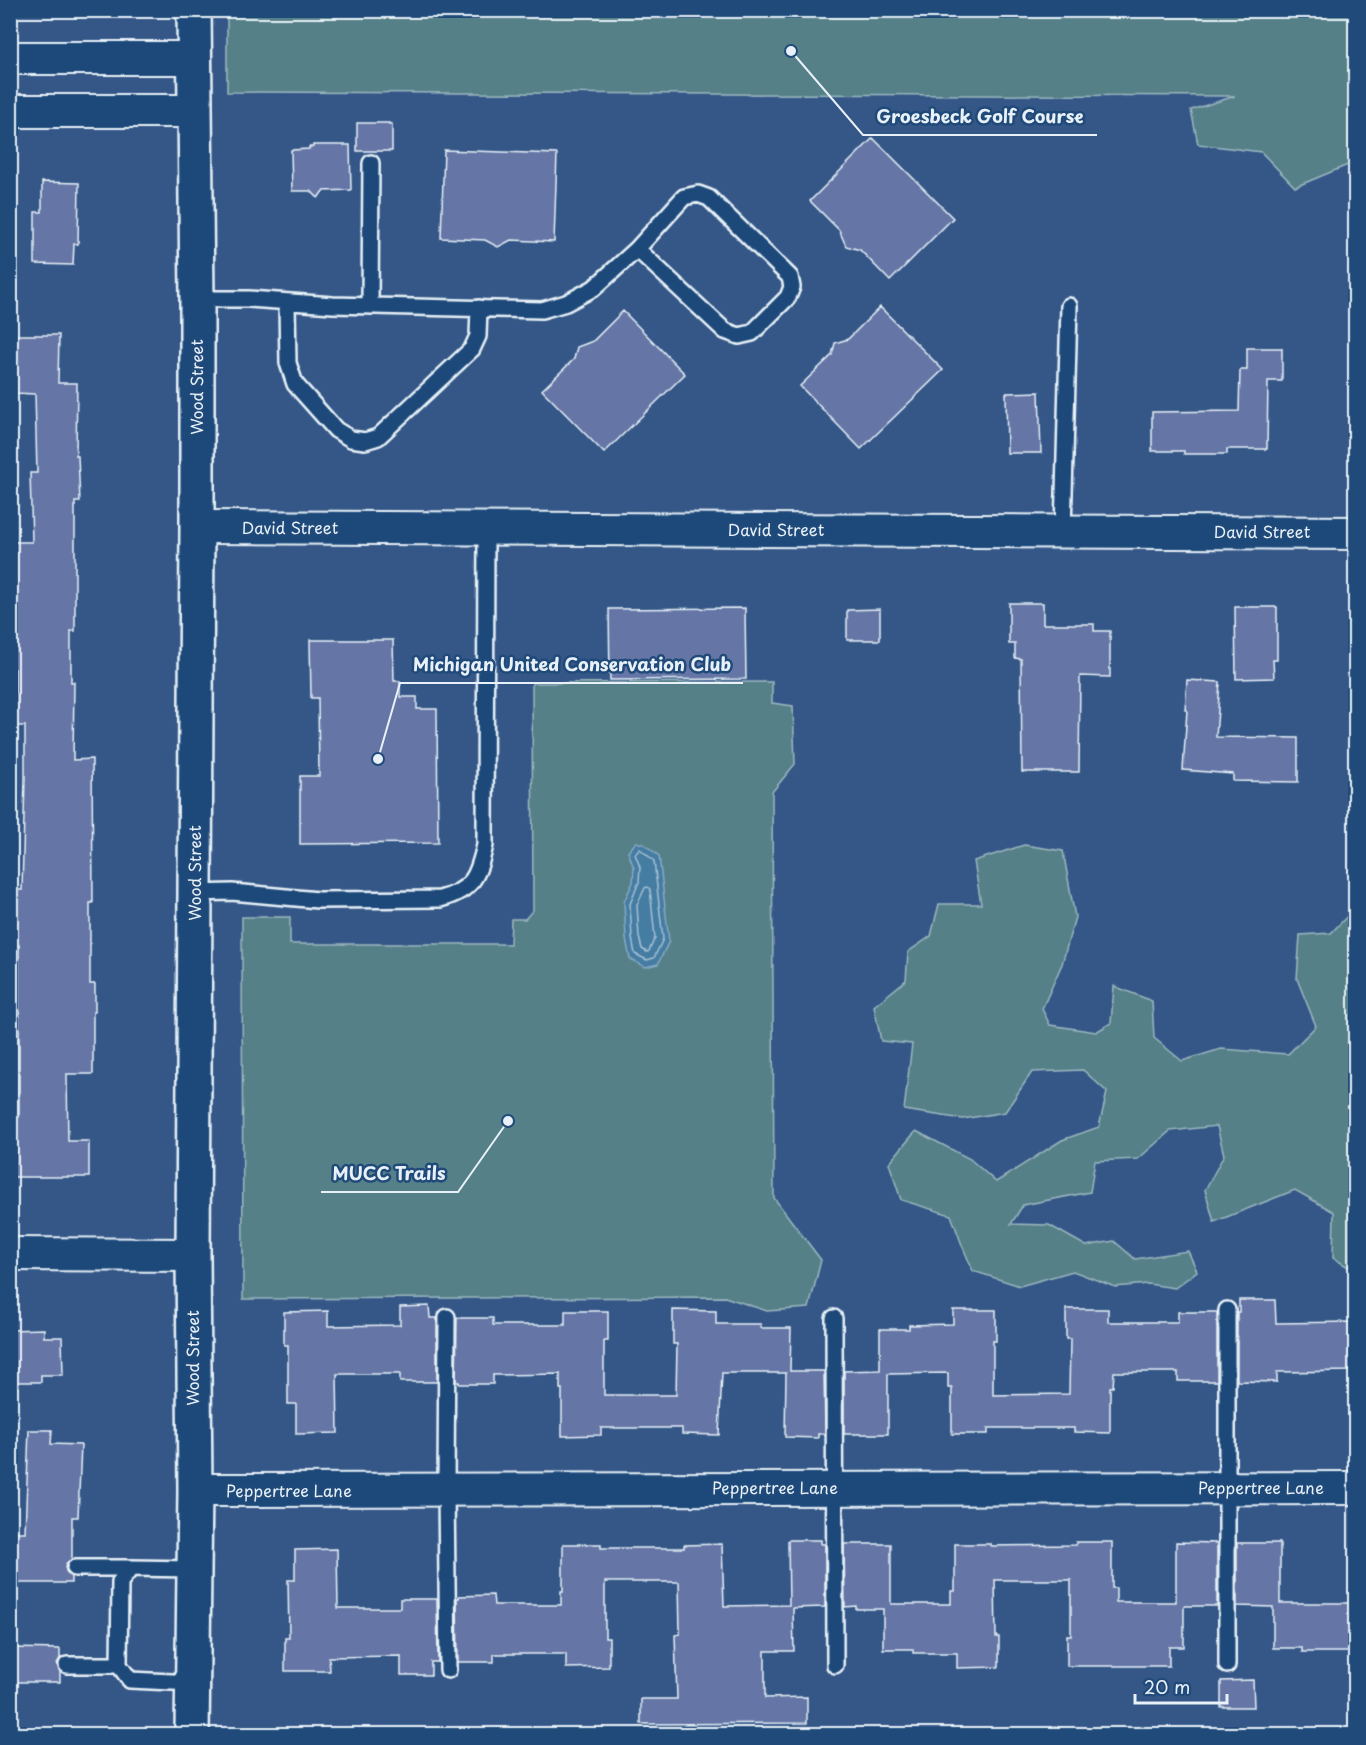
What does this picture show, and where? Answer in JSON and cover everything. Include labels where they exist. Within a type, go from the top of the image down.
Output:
[{"type":"street","name":"Wood Street","points":[[192,1734],[195,1490],[193,1255],[197,527],[194,10]]},
{"type":"street","points":[[10,58],[193,58]]},
{"type":"street","points":[[10,111],[194,111]]},
{"type":"street","name":"David Street","points":[[197,527],[1356,532]]},
{"type":"street","points":[[10,1254],[193,1255]]},
{"type":"street","name":"Peppertree Lane","points":[[195,1490],[1356,1488]]},
{"type":"lane","points":[[370,306],[371,163]]},
{"type":"lane","points":[[197,299],[542,310],[566,303],[594,288],[637,249],[684,197],[698,194],[709,198],[790,277],[792,287],[788,297],[752,333],[739,336],[725,331],[637,249]]},
{"type":"lane","points":[[287,303],[288,363],[295,384],[336,430],[351,439],[365,441],[378,437],[472,349],[478,336],[479,308]]},
{"type":"lane","points":[[1063,531],[1069,306]]},
{"type":"lane","points":[[194,892],[232,892],[318,900],[440,899],[458,894],[474,879],[481,866],[485,845],[486,530]]},
{"type":"lane","points":[[1227,1310],[1227,1665]]},
{"type":"lane","points":[[447,1317],[448,1671]]},
{"type":"lane","points":[[834,1318],[835,1665]]},
{"type":"lane","points":[[75,1568],[194,1569]]},
{"type":"lane","points":[[131,1568],[120,1582],[119,1665],[130,1680],[193,1683]]},
{"type":"lane","points":[[67,1665],[119,1665]]},
{"type":"green space","points":[[227,11],[1355,11],[1355,162],[1295,187],[1261,152],[1198,144],[1191,110],[1235,96],[227,92]]},
{"type":"green space","points":[[772,682],[772,703],[793,706],[795,764],[772,792],[774,1198],[821,1260],[809,1308],[767,1311],[725,1297],[243,1299],[242,917],[290,917],[290,944],[510,944],[511,919],[525,919],[533,910],[532,683]]},
{"type":"green space","points":[[1024,845],[1063,851],[1075,917],[1062,964],[1042,1009],[1050,1025],[1096,1032],[1111,1023],[1114,986],[1152,1001],[1154,1038],[1182,1061],[1221,1049],[1288,1054],[1316,1026],[1297,979],[1300,935],[1331,933],[1355,908],[1355,1271],[1333,1258],[1334,1212],[1295,1190],[1214,1222],[1205,1190],[1224,1155],[1217,1126],[1170,1131],[1138,1159],[1095,1161],[1090,1192],[1023,1205],[1011,1224],[1049,1225],[1086,1246],[1114,1241],[1135,1259],[1188,1251],[1197,1271],[1175,1288],[1148,1284],[1115,1287],[1073,1271],[1020,1286],[973,1271],[951,1215],[901,1200],[889,1163],[916,1131],[970,1159],[996,1182],[1062,1140],[1099,1127],[1107,1092],[1083,1070],[1032,1072],[1005,1112],[963,1119],[904,1110],[912,1044],[881,1041],[874,1006],[906,980],[908,952],[931,936],[939,904],[981,904],[974,861]]},
{"type":"water","points":[[636,842],[644,844],[659,856],[669,941],[658,964],[645,967],[630,959],[626,939],[624,902],[633,882],[634,868],[628,852]]},
{"type":"building","points":[[357,123],[392,124],[392,151],[357,151]]},
{"type":"building","points":[[873,138],[953,218],[890,281],[860,250],[846,246],[839,230],[810,201]]},
{"type":"building","points":[[313,145],[350,145],[351,190],[323,191],[318,198],[311,191],[292,191],[291,150],[309,149]]},
{"type":"building","points":[[444,150],[557,154],[554,242],[511,240],[498,247],[485,240],[441,238]]},
{"type":"building","points":[[42,182],[79,183],[78,244],[74,244],[73,265],[35,264],[35,212],[42,212]]},
{"type":"building","points":[[880,307],[943,370],[861,449],[800,386],[832,355],[835,343],[848,339]]},
{"type":"building","points":[[623,311],[685,374],[604,453],[542,390],[574,359],[577,347],[593,341]]},
{"type":"building","points":[[15,335],[59,335],[58,383],[77,383],[76,456],[78,456],[80,502],[75,502],[75,631],[71,631],[71,682],[74,682],[73,760],[92,759],[93,903],[90,903],[90,984],[95,984],[95,1012],[93,1012],[93,1074],[67,1074],[68,1141],[89,1141],[89,1177],[10,1177],[10,1117],[19,1117],[19,945],[10,945],[10,890],[22,890],[25,726],[15,726],[15,669],[10,669],[10,542],[32,542],[30,473],[37,473],[35,394],[14,393]]},
{"type":"building","points":[[1247,348],[1282,348],[1282,381],[1268,381],[1267,449],[1227,449],[1227,454],[1152,451],[1152,412],[1239,411],[1240,370],[1247,370]]},
{"type":"building","points":[[1039,392],[1041,453],[1007,453],[1006,393]]},
{"type":"building","points":[[1009,603],[1043,603],[1043,624],[1094,624],[1094,631],[1110,631],[1110,677],[1080,676],[1079,772],[1022,772],[1021,659],[1015,658],[1015,644],[1009,644]]},
{"type":"building","points":[[1235,607],[1277,607],[1277,660],[1273,660],[1274,678],[1236,679]]},
{"type":"building","points":[[745,608],[746,679],[610,680],[609,609]]},
{"type":"building","points":[[880,609],[880,640],[847,640],[847,610]]},
{"type":"building","points":[[310,640],[393,640],[394,681],[400,681],[400,697],[417,697],[417,709],[437,709],[438,843],[300,844],[300,776],[319,776],[318,698],[311,698]]},
{"type":"building","points":[[1187,680],[1220,682],[1216,737],[1298,738],[1298,782],[1233,781],[1233,774],[1183,770]]},
{"type":"building","points":[[1239,1300],[1275,1300],[1276,1323],[1356,1322],[1356,1371],[1277,1372],[1277,1382],[1237,1381]]},
{"type":"building","points":[[429,1306],[430,1318],[437,1318],[437,1382],[400,1382],[400,1374],[337,1374],[338,1433],[296,1434],[296,1404],[288,1404],[288,1345],[284,1345],[284,1312],[328,1311],[328,1326],[400,1325],[400,1307]]},
{"type":"building","points":[[1066,1309],[1108,1309],[1108,1322],[1178,1322],[1178,1312],[1217,1312],[1217,1381],[1178,1381],[1178,1372],[1114,1372],[1113,1387],[1110,1387],[1110,1433],[1074,1432],[1074,1428],[988,1428],[988,1434],[952,1434],[952,1388],[948,1388],[948,1373],[888,1374],[888,1434],[844,1434],[844,1371],[880,1370],[880,1329],[909,1329],[909,1325],[953,1324],[953,1310],[996,1310],[996,1341],[993,1341],[993,1395],[1069,1394],[1070,1339],[1066,1339]]},
{"type":"building","points":[[673,1310],[716,1311],[716,1324],[761,1324],[761,1328],[791,1328],[790,1371],[824,1371],[825,1434],[818,1434],[818,1438],[785,1437],[786,1373],[722,1373],[719,1435],[682,1434],[682,1428],[601,1428],[601,1435],[562,1436],[560,1374],[493,1375],[493,1384],[459,1384],[456,1382],[457,1318],[493,1318],[493,1325],[565,1325],[565,1311],[608,1311],[608,1341],[604,1341],[604,1395],[676,1395],[677,1344],[673,1344]]},
{"type":"building","points":[[44,1329],[44,1337],[62,1337],[63,1375],[41,1375],[41,1382],[10,1382],[10,1330]]},
{"type":"building","points":[[29,1430],[52,1430],[51,1444],[81,1445],[78,1517],[72,1517],[72,1559],[65,1567],[71,1577],[71,1583],[10,1583],[10,1532],[25,1532]]},
{"type":"building","points":[[788,1540],[821,1540],[821,1544],[825,1544],[825,1607],[793,1608],[794,1651],[765,1651],[765,1698],[807,1697],[807,1723],[641,1724],[641,1699],[677,1699],[675,1635],[680,1634],[679,1582],[605,1582],[605,1638],[609,1638],[609,1667],[566,1668],[566,1654],[494,1654],[494,1662],[458,1662],[457,1598],[459,1596],[493,1595],[494,1605],[561,1605],[563,1544],[601,1544],[601,1548],[684,1548],[684,1545],[722,1544],[724,1606],[789,1605]]},
{"type":"building","points":[[1076,1542],[1112,1542],[1112,1588],[1116,1588],[1116,1602],[1176,1602],[1176,1542],[1217,1543],[1217,1606],[1184,1606],[1184,1647],[1169,1647],[1169,1666],[1067,1666],[1067,1635],[1071,1635],[1071,1580],[995,1580],[999,1667],[957,1668],[957,1653],[913,1653],[913,1649],[883,1649],[883,1609],[845,1607],[844,1544],[891,1544],[891,1604],[951,1604],[951,1591],[955,1591],[955,1544],[1076,1545]]},
{"type":"building","points":[[1237,1543],[1280,1543],[1280,1603],[1356,1603],[1356,1652],[1302,1652],[1302,1648],[1273,1648],[1273,1607],[1237,1606]]},
{"type":"building","points":[[337,1549],[338,1608],[400,1608],[400,1599],[437,1599],[438,1662],[431,1662],[431,1675],[401,1675],[401,1656],[329,1657],[330,1671],[285,1671],[285,1638],[289,1638],[288,1580],[295,1580],[295,1550]]},
{"type":"building","points":[[10,1648],[60,1649],[57,1664],[60,1682],[10,1682]]},
{"type":"building","points":[[1253,1680],[1254,1707],[1221,1707],[1221,1681]]},
{"type":"place","name":"Groesbeck Golf Course","points":[[791,51]]},
{"type":"place","name":"Michigan United Conservation Club","points":[[378,759]]},
{"type":"place","name":"MUCC Trails","points":[[508,1121]]}]
